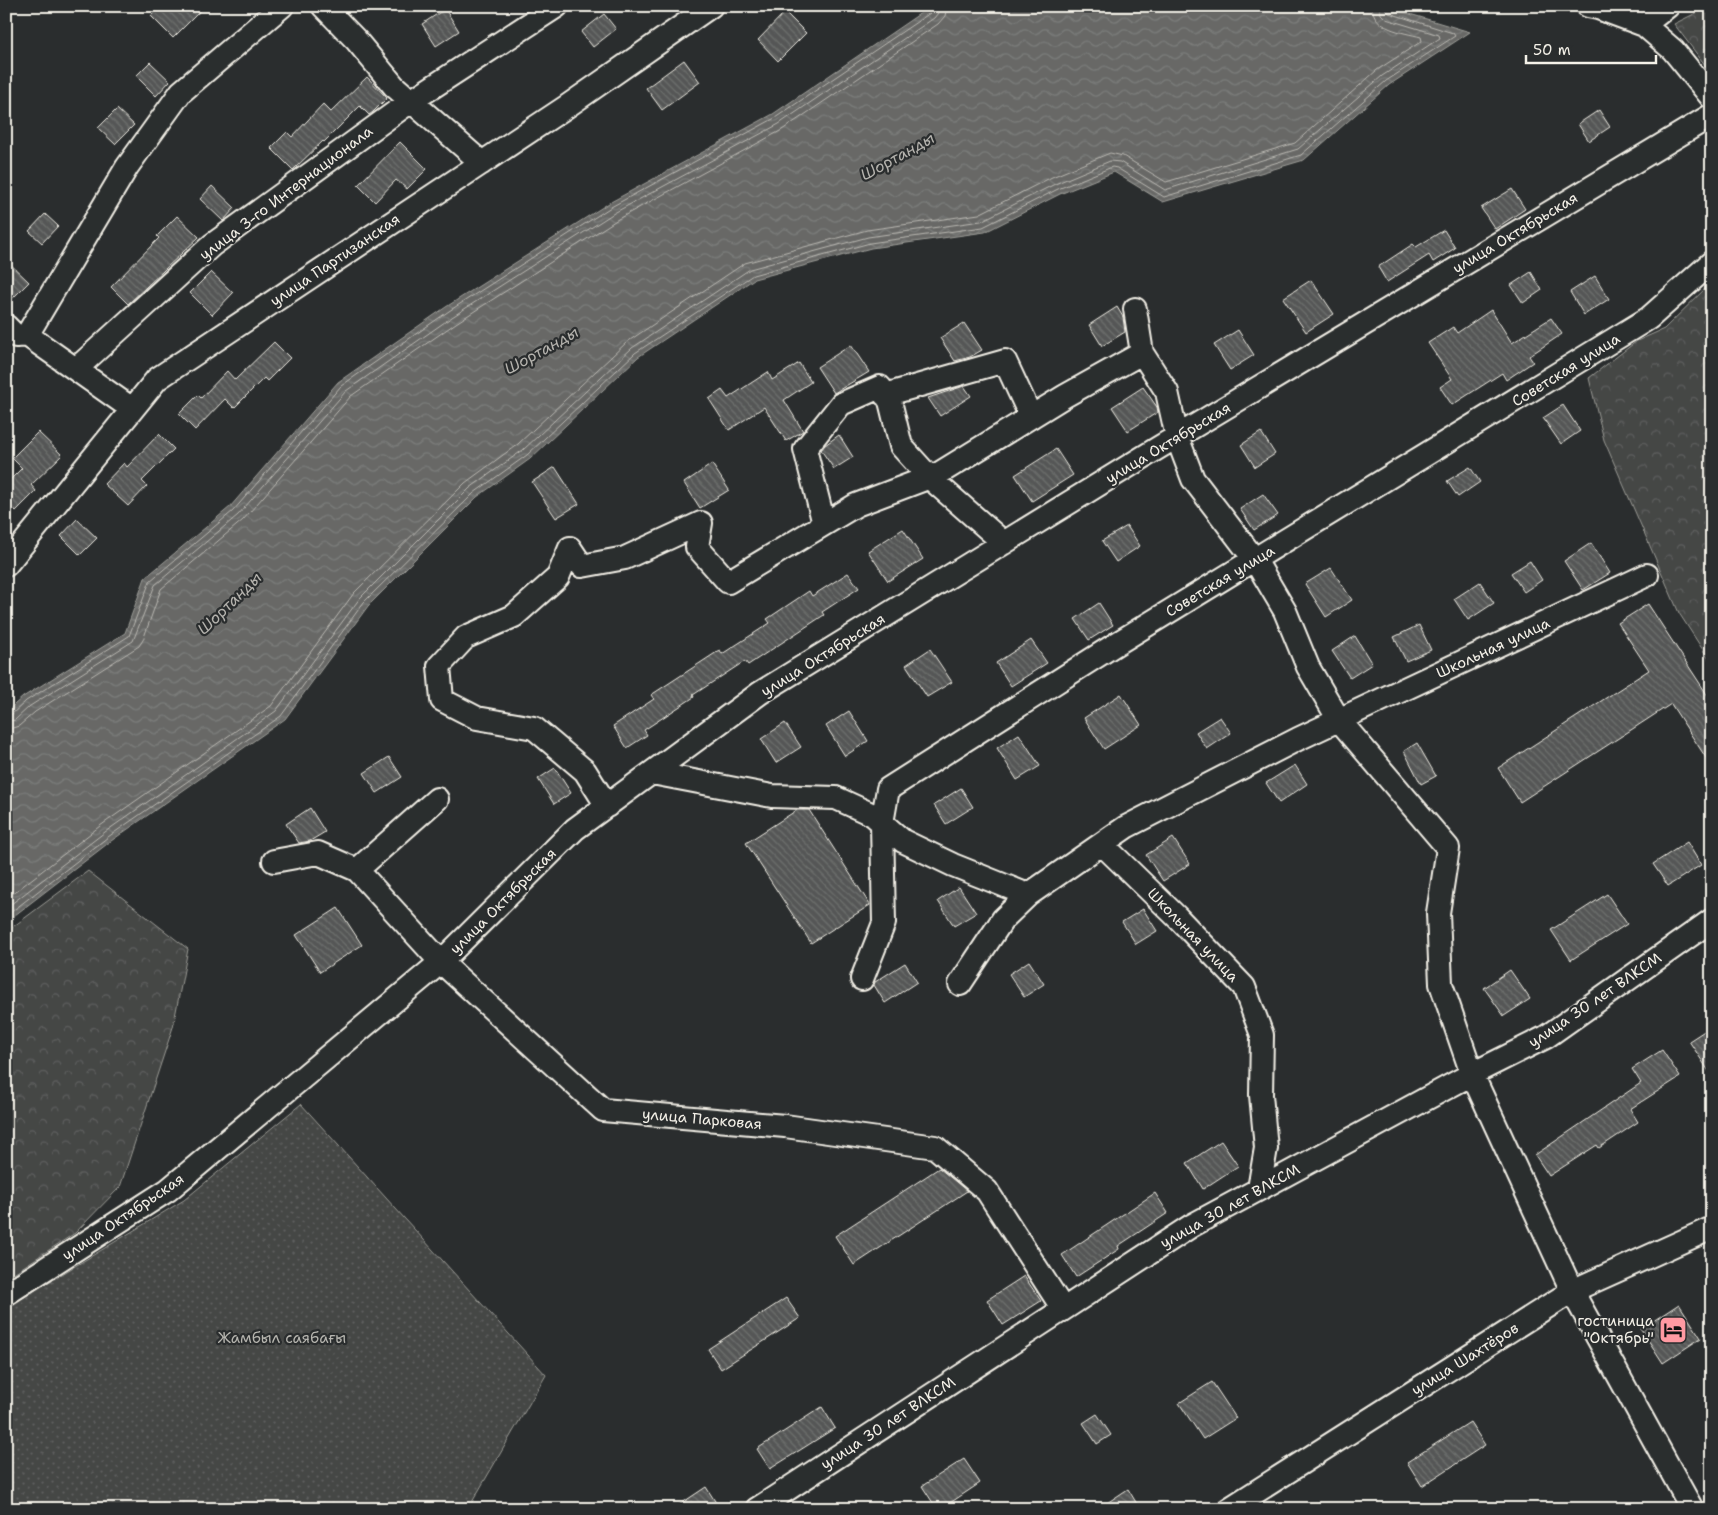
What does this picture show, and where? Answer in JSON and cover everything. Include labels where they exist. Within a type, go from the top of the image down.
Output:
[{"type":"street","points":[[28,335],[127,167],[180,92],[282,6]]},
{"type":"street","points":[[323,6],[356,40],[394,86],[482,163]]},
{"type":"street","name":"улица 3-го Интернационала","points":[[76,369],[212,245],[411,101],[557,6]]},
{"type":"street","name":"улица Партизанская","points":[[6,565],[157,378],[566,107],[711,6]]},
{"type":"street","points":[[1588,6],[1644,25],[1673,50],[1712,98]]},
{"type":"street","points":[[1644,25],[1668,6]]},
{"type":"street","name":"улица Октябрьская","points":[[6,1294],[168,1190],[441,962],[575,829],[760,693],[1177,437],[1712,115]]},
{"type":"street","name":"Советская улица","points":[[862,979],[884,923],[882,823],[888,789],[1116,644],[1649,318],[1712,262]]},
{"type":"street","points":[[1135,309],[1142,353],[1167,392],[1177,437],[1193,479],[1255,560],[1285,610],[1308,667],[1339,720],[1448,848],[1438,913],[1441,984],[1472,1074],[1572,1291],[1692,1509]]},
{"type":"street","points":[[6,326],[16,336],[28,335],[132,409]]},
{"type":"street","points":[[607,806],[585,771],[534,728],[477,718],[442,700],[439,666],[466,637],[514,616],[558,576],[570,548],[582,566],[625,558],[701,523],[697,547],[728,582],[856,505],[938,474],[1065,396],[1142,353]]},
{"type":"street","points":[[885,395],[1004,360],[1031,417]]},
{"type":"street","points":[[824,524],[805,449],[841,404],[880,388],[890,401],[901,446],[930,478],[1004,543]]},
{"type":"street","name":"Школьная улица","points":[[960,984],[1003,919],[1028,895],[1126,827],[1339,720],[1647,575]]},
{"type":"street","points":[[652,773],[772,796],[836,798],[873,815],[903,841],[953,865],[1028,895]]},
{"type":"street","points":[[357,870],[437,799]]},
{"type":"street","name":"Школьная улица","points":[[1102,844],[1178,918],[1244,987],[1262,1035],[1261,1095],[1266,1148],[1259,1189]]},
{"type":"street","name":"улица Парковая","points":[[274,861],[318,853],[357,870],[441,962],[603,1110],[785,1126],[935,1147],[987,1191],[1063,1309]]},
{"type":"street","name":"улица 30 лет ВЛКСМ","points":[[757,1509],[1191,1226],[1472,1074],[1546,1037],[1712,920]]},
{"type":"street","name":"улица Шахтёров","points":[[1229,1509],[1572,1291],[1712,1228]]},
{"type":"street","points":[[1702,1509],[1712,1504]]},
{"type":"green space","points":[[1712,6],[1712,74],[1674,24]]},
{"type":"green space","points":[[1712,282],[1712,664],[1679,613],[1604,440],[1589,378],[1637,341],[1664,329]]},
{"type":"green space","points":[[88,871],[188,949],[173,1027],[120,1187],[75,1233],[6,1278],[6,932]]},
{"type":"green space","name":"Жамбыл саябағы","points":[[301,1104],[546,1375],[468,1509],[6,1509],[6,1308],[184,1200]]},
{"type":"water","name":"Шортанды","points":[[931,6],[1383,6],[1470,32],[1389,85],[1304,160],[1163,202],[1114,172],[1060,194],[985,232],[871,248],[754,279],[638,357],[530,459],[477,497],[368,606],[285,719],[111,841],[6,922],[6,712],[23,697],[125,633],[145,578],[230,507],[338,382],[446,307],[609,203],[773,114]]},
{"type":"building","points":[[160,6],[205,6],[173,38],[151,16]]},
{"type":"building","points":[[445,9],[459,31],[436,46],[422,24]]},
{"type":"building","points":[[785,12],[806,33],[778,61],[758,40]]},
{"type":"building","points":[[604,14],[616,29],[593,47],[581,32]]},
{"type":"building","points":[[684,60],[700,82],[662,110],[646,88]]},
{"type":"building","points":[[150,62],[170,81],[156,96],[136,76]]},
{"type":"building","points":[[367,77],[387,98],[369,115],[360,106],[293,170],[271,148],[287,132],[292,137],[323,104],[331,112]]},
{"type":"building","points":[[117,109],[134,125],[115,144],[98,128]]},
{"type":"building","points":[[1599,110],[1610,127],[1589,141],[1578,124]]},
{"type":"building","points":[[400,142],[427,169],[407,189],[396,180],[375,202],[358,185]]},
{"type":"building","points":[[212,186],[235,208],[223,221],[200,199]]},
{"type":"building","points":[[1512,189],[1525,209],[1495,229],[1481,208]]},
{"type":"building","points":[[45,214],[58,226],[42,243],[29,231]]},
{"type":"building","points":[[177,216],[199,237],[128,304],[111,287],[159,238],[157,236]]},
{"type":"building","points":[[1444,230],[1455,248],[1433,262],[1429,255],[1387,282],[1378,267],[1413,244],[1416,247]]},
{"type":"building","points":[[6,260],[29,282],[6,305]]},
{"type":"building","points":[[211,272],[233,293],[212,315],[190,293]]},
{"type":"building","points":[[1531,272],[1542,290],[1523,303],[1511,285]]},
{"type":"building","points":[[1595,276],[1609,299],[1584,315],[1570,292]]},
{"type":"building","points":[[1311,280],[1334,314],[1306,332],[1283,298]]},
{"type":"building","points":[[1117,307],[1123,317],[1125,332],[1102,346],[1089,325]]},
{"type":"building","points":[[1491,310],[1512,343],[1551,318],[1562,334],[1529,356],[1533,362],[1506,380],[1502,373],[1452,405],[1440,387],[1452,379],[1428,343],[1453,327],[1457,333]]},
{"type":"building","points":[[964,323],[982,350],[970,357],[955,361],[940,338]]},
{"type":"building","points":[[1238,330],[1254,355],[1230,370],[1214,345]]},
{"type":"building","points":[[274,342],[290,358],[267,381],[264,378],[234,408],[225,399],[195,430],[179,414],[198,395],[201,398],[227,371],[235,380]]},
{"type":"building","points":[[851,345],[869,372],[834,393],[817,367]]},
{"type":"building","points":[[799,363],[811,382],[784,400],[803,431],[786,441],[764,407],[729,430],[709,399],[722,390],[728,398],[768,372],[772,380]]},
{"type":"building","points":[[964,386],[971,396],[940,416],[928,398]]},
{"type":"building","points":[[1143,387],[1157,407],[1158,412],[1128,431],[1112,407]]},
{"type":"building","points":[[1563,405],[1580,431],[1561,444],[1543,418]]},
{"type":"building","points":[[38,432],[62,455],[31,485],[36,491],[16,511],[6,501],[6,484],[22,468],[12,458]]},
{"type":"building","points":[[1261,432],[1275,454],[1255,467],[1241,445]]},
{"type":"building","points":[[159,434],[174,449],[142,481],[147,486],[128,506],[104,484],[124,463],[127,467]]},
{"type":"building","points":[[839,435],[853,457],[834,469],[821,450]]},
{"type":"building","points":[[1056,449],[1073,475],[1032,501],[1015,475]]},
{"type":"building","points":[[712,464],[729,490],[700,508],[684,483]]},
{"type":"building","points":[[555,467],[579,504],[556,518],[532,482]]},
{"type":"building","points":[[1470,467],[1480,482],[1458,497],[1447,481]]},
{"type":"building","points":[[1263,494],[1278,515],[1254,530],[1240,509]]},
{"type":"building","points":[[77,519],[97,538],[80,555],[61,536]]},
{"type":"building","points":[[1127,526],[1140,546],[1116,562],[1102,541]]},
{"type":"building","points":[[903,529],[923,559],[888,581],[868,551]]},
{"type":"building","points":[[1591,543],[1610,573],[1583,590],[1564,561]]},
{"type":"building","points":[[1530,561],[1542,580],[1524,592],[1511,573]]},
{"type":"building","points":[[1331,568],[1352,600],[1326,617],[1305,584]]},
{"type":"building","points":[[848,573],[859,588],[822,612],[824,615],[748,665],[745,661],[693,695],[694,697],[644,730],[647,735],[627,748],[613,726],[654,699],[651,695],[720,650],[722,654],[770,623],[767,619],[809,591],[812,596]]},
{"type":"building","points":[[1480,582],[1494,603],[1468,620],[1454,599]]},
{"type":"building","points":[[1099,603],[1113,625],[1089,640],[1075,619]]},
{"type":"building","points":[[1648,604],[1712,702],[1712,767],[1671,704],[1520,802],[1498,768],[1649,670],[1618,623]]},
{"type":"building","points":[[1419,625],[1431,650],[1406,661],[1394,637]]},
{"type":"building","points":[[1355,636],[1372,664],[1350,678],[1332,651]]},
{"type":"building","points":[[1031,640],[1047,663],[1011,686],[996,663]]},
{"type":"building","points":[[930,649],[952,682],[927,697],[906,665]]},
{"type":"building","points":[[1121,694],[1141,725],[1104,749],[1084,718]]},
{"type":"building","points":[[849,711],[868,741],[845,756],[826,726]]},
{"type":"building","points":[[1220,717],[1231,733],[1207,749],[1196,732]]},
{"type":"building","points":[[785,723],[801,747],[776,763],[761,739]]},
{"type":"building","points":[[1019,734],[1040,766],[1017,780],[997,748]]},
{"type":"building","points":[[1417,743],[1436,776],[1421,784],[1404,751]]},
{"type":"building","points":[[389,757],[402,777],[377,793],[364,773]]},
{"type":"building","points":[[1295,765],[1307,784],[1279,803],[1266,783]]},
{"type":"building","points":[[555,768],[571,793],[554,804],[538,779]]},
{"type":"building","points":[[961,788],[973,807],[946,824],[934,805]]},
{"type":"building","points":[[310,808],[325,832],[310,841],[299,843],[286,824]]},
{"type":"building","points":[[797,810],[809,810],[870,905],[811,943],[746,843]]},
{"type":"building","points":[[1173,838],[1190,864],[1163,881],[1146,855]]},
{"type":"building","points":[[1687,842],[1701,865],[1668,886],[1653,864]]},
{"type":"building","points":[[959,887],[976,913],[954,926],[938,901]]},
{"type":"building","points":[[1607,894],[1627,924],[1571,960],[1551,930]]},
{"type":"building","points":[[338,908],[362,945],[320,972],[296,935]]},
{"type":"building","points":[[1143,909],[1157,931],[1136,944],[1122,922]]},
{"type":"building","points":[[1029,961],[1044,984],[1024,997],[1009,974]]},
{"type":"building","points":[[905,963],[917,982],[885,1003],[874,985],[875,982]]},
{"type":"building","points":[[1510,970],[1530,999],[1504,1016],[1484,988]]},
{"type":"building","points":[[1712,1026],[1712,1076],[1689,1041]]},
{"type":"building","points":[[1662,1050],[1680,1077],[1630,1109],[1638,1122],[1599,1148],[1597,1145],[1549,1176],[1535,1155],[1641,1083],[1632,1069]]},
{"type":"building","points":[[1221,1141],[1238,1166],[1203,1189],[1187,1163]]},
{"type":"building","points":[[939,1168],[967,1191],[854,1265],[835,1236]]},
{"type":"building","points":[[1155,1193],[1168,1213],[1118,1246],[1119,1249],[1076,1277],[1062,1255]]},
{"type":"building","points":[[1024,1276],[1041,1301],[1003,1325],[987,1300]]},
{"type":"building","points":[[786,1298],[800,1318],[721,1369],[708,1349]]},
{"type":"building","points":[[1679,1304],[1701,1338],[1663,1363],[1641,1329]]},
{"type":"building","points":[[1212,1382],[1236,1418],[1203,1439],[1179,1403]]},
{"type":"building","points":[[822,1407],[835,1428],[770,1469],[757,1449]]},
{"type":"building","points":[[1097,1414],[1111,1435],[1097,1444],[1083,1423]]},
{"type":"building","points":[[1470,1422],[1485,1445],[1422,1486],[1407,1462]]},
{"type":"building","points":[[964,1459],[980,1483],[941,1509],[937,1509],[922,1486]]},
{"type":"building","points":[[706,1487],[720,1509],[673,1509]]},
{"type":"building","points":[[1128,1489],[1140,1509],[1098,1509]]},
{"type":"place","name":"гостиница \"Октябрь\"","points":[[1673,1330]]}]
